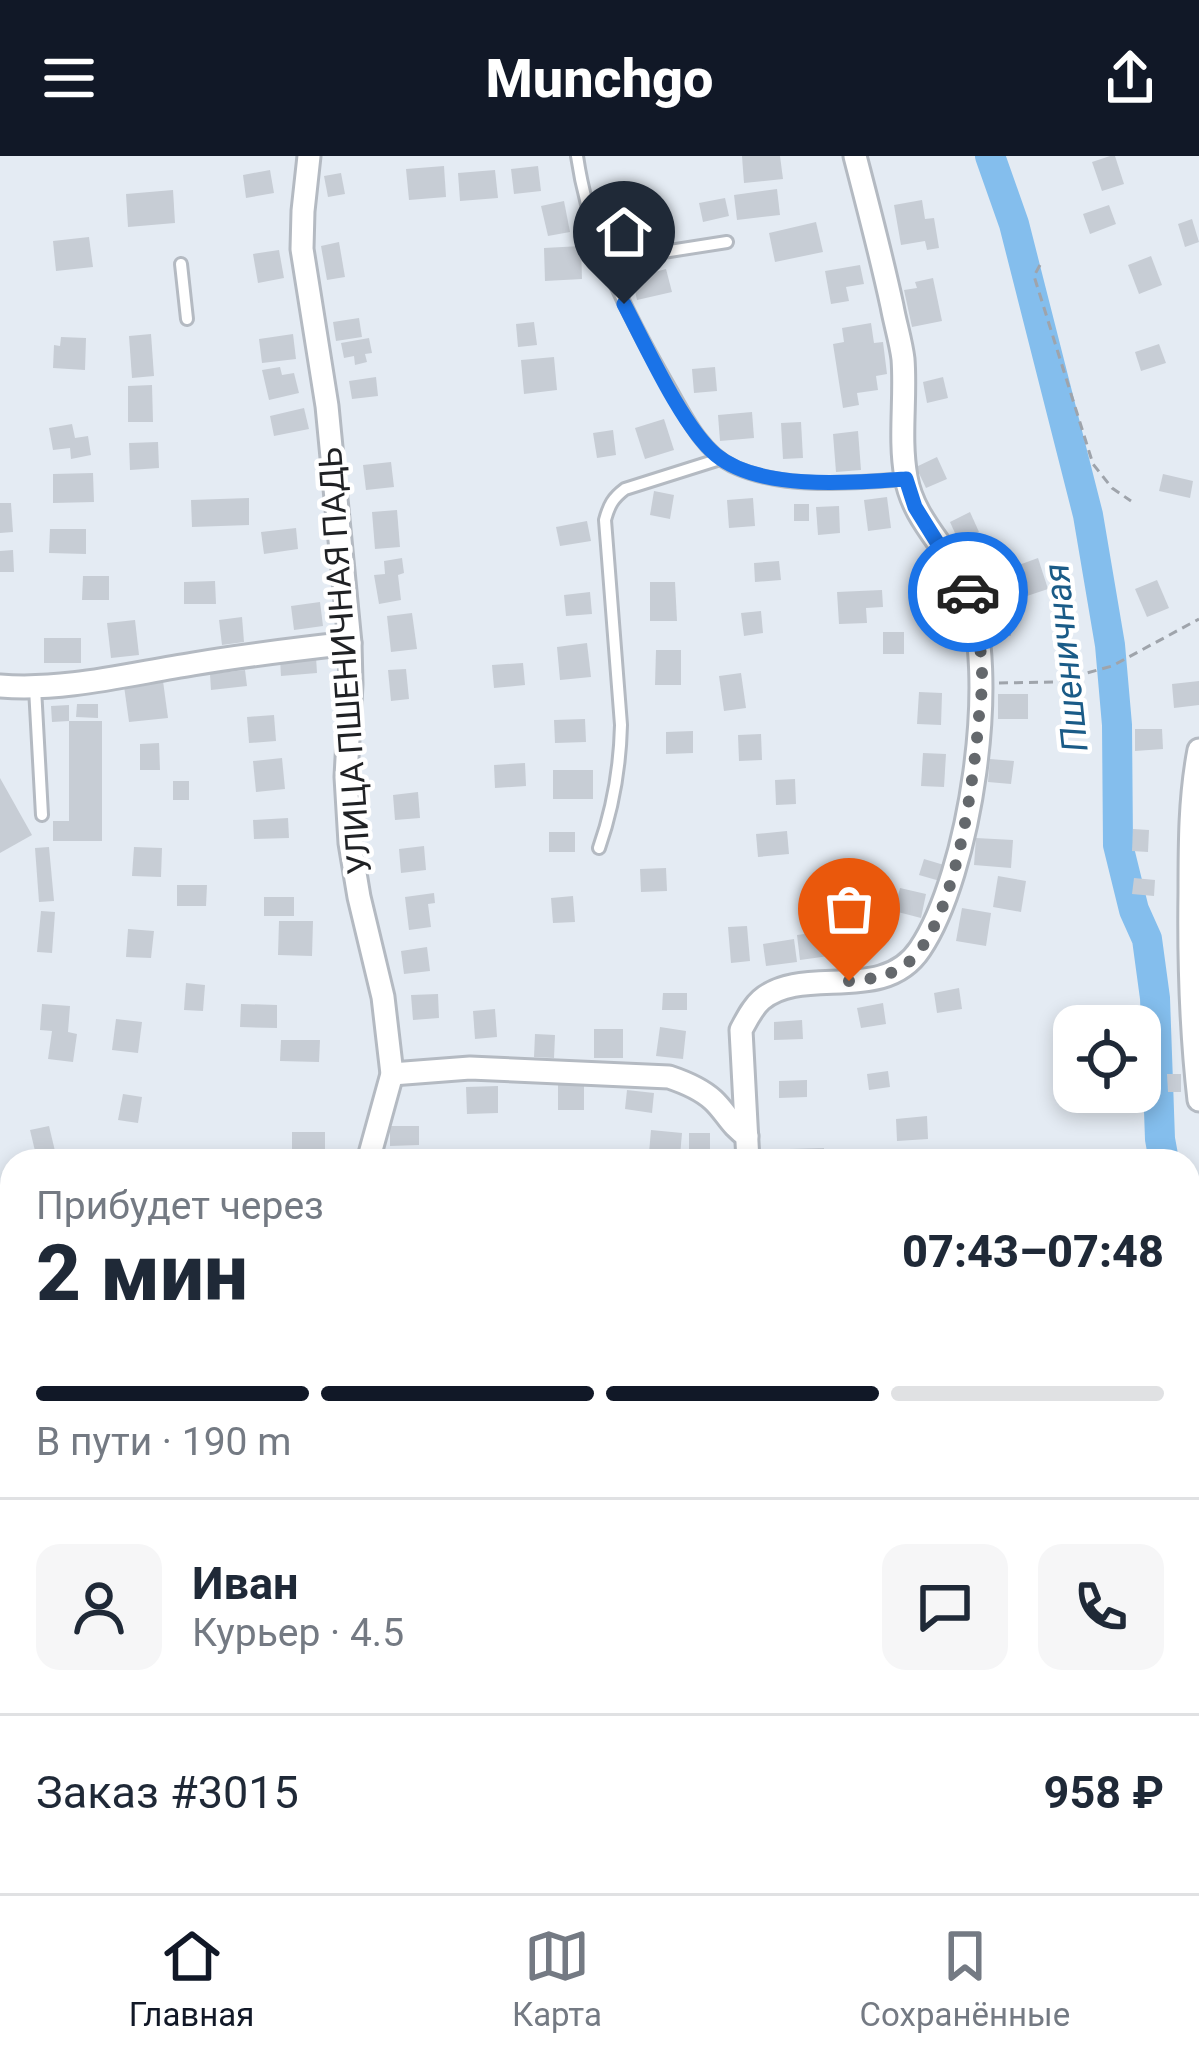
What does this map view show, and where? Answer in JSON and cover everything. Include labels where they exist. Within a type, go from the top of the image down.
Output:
[{"type":"street","name":"УЛИЦА ПШЕНИЧНАЯ ПАДЬ","points":[[309,156],[303,211],[305,278],[327,406],[350,644],[346,777],[350,843],[383,997],[392,1074],[371,1149]]},
{"type":"street","points":[[748,1149],[741,1030],[758,1002],[783,988],[881,978],[918,952],[946,893],[962,843],[974,766],[982,683],[979,636],[965,584],[915,507],[906,479],[903,358],[854,156]]},
{"type":"street","points":[[0,686],[35,688],[113,679],[276,651],[350,644]]},
{"type":"street","points":[[1199,750],[1190,840],[1190,997],[1199,1100]]},
{"type":"street","points":[[392,1074],[470,1068],[669,1077],[714,1101],[729,1123],[747,1136]]},
{"type":"lane","points":[[577,156],[606,262],[624,304],[706,446],[734,467],[758,475],[817,483],[906,479]]},
{"type":"lane","points":[[606,262],[727,242]]},
{"type":"lane","points":[[181,263],[187,319]]},
{"type":"lane","points":[[598,848],[611,812],[621,724],[605,520],[608,507],[625,489],[720,458]]},
{"type":"lane","points":[[35,688],[42,815]]},
{"type":"path","points":[[1040,265],[1034,276],[1093,464],[1112,488],[1131,501]]},
{"type":"path","points":[[982,683],[1055,682],[1112,666],[1199,619]]},
{"type":"building","points":[[742,156],[780,156],[783,179],[744,183]]},
{"type":"building","points":[[1115,156],[1124,184],[1102,191],[1092,162]]},
{"type":"building","points":[[444,166],[446,197],[409,200],[406,169]]},
{"type":"building","points":[[538,166],[541,191],[514,194],[511,169]]},
{"type":"building","points":[[270,170],[274,193],[246,198],[243,175]]},
{"type":"building","points":[[495,170],[498,198],[460,201],[458,173]]},
{"type":"building","points":[[341,173],[345,194],[328,197],[324,176]]},
{"type":"building","points":[[777,189],[780,215],[737,220],[734,195]]},
{"type":"building","points":[[173,190],[175,223],[128,227],[126,194]]},
{"type":"building","points":[[623,194],[637,239],[614,247],[600,202]]},
{"type":"building","points":[[725,198],[729,216],[703,222],[699,203]]},
{"type":"building","points":[[922,200],[925,219],[934,218],[939,248],[927,250],[925,241],[901,245],[894,205]]},
{"type":"building","points":[[564,201],[570,232],[548,236],[541,206]]},
{"type":"building","points":[[1109,205],[1116,224],[1090,234],[1083,214]]},
{"type":"building","points":[[1192,219],[1199,242],[1185,247],[1178,224]]},
{"type":"building","points":[[816,222],[823,252],[775,262],[769,233]]},
{"type":"building","points":[[89,237],[93,267],[56,271],[53,241]]},
{"type":"building","points":[[339,242],[345,277],[327,280],[321,246]]},
{"type":"building","points":[[581,246],[582,279],[545,281],[544,248]]},
{"type":"building","points":[[279,250],[284,278],[258,283],[253,254]]},
{"type":"building","points":[[1151,256],[1162,285],[1139,294],[1128,265]]},
{"type":"building","points":[[860,265],[864,284],[846,287],[849,301],[831,304],[825,271]]},
{"type":"building","points":[[666,269],[672,292],[637,300],[632,278]]},
{"type":"building","points":[[933,278],[942,321],[912,327],[904,290]]},
{"type":"building","points":[[359,318],[362,337],[336,341],[333,322]]},
{"type":"building","points":[[534,322],[537,345],[518,347],[516,324]]},
{"type":"building","points":[[871,323],[874,343],[883,342],[887,374],[876,376],[878,390],[857,393],[859,405],[843,408],[833,344],[844,342],[842,328]]},
{"type":"building","points":[[151,334],[154,376],[132,378],[129,336]]},
{"type":"building","points":[[293,334],[296,359],[262,363],[259,339]]},
{"type":"building","points":[[61,337],[86,338],[85,370],[53,368],[54,345],[60,346]]},
{"type":"building","points":[[369,338],[372,353],[365,354],[367,362],[355,365],[354,356],[344,358],[341,343]]},
{"type":"building","points":[[1159,344],[1166,363],[1141,371],[1135,352]]},
{"type":"building","points":[[554,357],[557,390],[524,394],[521,360]]},
{"type":"building","points":[[280,367],[282,375],[294,373],[299,393],[269,400],[262,370]]},
{"type":"building","points":[[715,367],[717,391],[694,393],[692,369]]},
{"type":"building","points":[[376,377],[378,396],[352,399],[349,381]]},
{"type":"building","points":[[943,377],[948,398],[927,403],[923,382]]},
{"type":"building","points":[[152,385],[153,422],[128,422],[128,386]]},
{"type":"building","points":[[304,408],[309,429],[274,436],[270,416]]},
{"type":"building","points":[[752,412],[754,438],[720,441],[718,415]]},
{"type":"building","points":[[664,419],[674,450],[645,459],[635,428]]},
{"type":"building","points":[[801,422],[803,458],[783,459],[781,423]]},
{"type":"building","points":[[72,424],[75,438],[88,436],[91,455],[71,459],[70,448],[53,450],[49,428]]},
{"type":"building","points":[[613,430],[616,455],[597,458],[593,433]]},
{"type":"building","points":[[858,431],[861,470],[836,472],[833,434]]},
{"type":"building","points":[[158,442],[159,468],[130,470],[129,443]]},
{"type":"building","points":[[937,457],[947,479],[926,488],[916,467]]},
{"type":"building","points":[[391,462],[394,487],[366,490],[363,465]]},
{"type":"building","points":[[93,473],[94,502],[53,503],[53,474]]},
{"type":"building","points":[[1163,474],[1193,481],[1190,498],[1159,491]]},
{"type":"building","points":[[654,491],[674,495],[670,519],[650,515]]},
{"type":"building","points":[[887,497],[891,528],[868,531],[864,500]]},
{"type":"building","points":[[249,498],[249,525],[192,527],[191,500]]},
{"type":"building","points":[[753,498],[755,526],[729,528],[727,500]]},
{"type":"building","points":[[0,503],[11,503],[13,532],[0,533]]},
{"type":"building","points":[[794,504],[809,504],[809,521],[794,521]]},
{"type":"building","points":[[839,506],[840,533],[818,535],[816,507]]},
{"type":"building","points":[[397,510],[400,547],[375,549],[372,512]]},
{"type":"building","points":[[970,512],[979,532],[959,542],[950,522]]},
{"type":"building","points":[[587,521],[591,541],[560,546],[556,527]]},
{"type":"building","points":[[296,528],[298,549],[264,554],[261,532]]},
{"type":"building","points":[[50,529],[86,529],[86,554],[49,553]]},
{"type":"building","points":[[13,550],[14,572],[0,572],[0,551]]},
{"type":"building","points":[[402,558],[401,600],[379,604],[374,575],[385,574],[384,561]]},
{"type":"building","points":[[1038,558],[1048,589],[1027,596],[1016,566]]},
{"type":"building","points":[[779,561],[781,580],[755,582],[754,563]]},
{"type":"building","points":[[83,576],[109,576],[109,600],[82,600]]},
{"type":"building","points":[[1157,580],[1169,608],[1147,617],[1135,589]]},
{"type":"building","points":[[215,581],[216,604],[184,604],[184,582]]},
{"type":"building","points":[[650,582],[675,582],[677,621],[650,621]]},
{"type":"building","points":[[882,590],[883,607],[866,608],[867,623],[839,624],[837,592]]},
{"type":"building","points":[[590,592],[592,614],[566,616],[564,595]]},
{"type":"building","points":[[320,602],[323,626],[294,630],[291,606]]},
{"type":"building","points":[[761,611],[763,633],[744,636],[741,613]]},
{"type":"building","points":[[1010,612],[1011,636],[992,636],[991,613]]},
{"type":"building","points":[[412,613],[417,649],[391,652],[387,616]]},
{"type":"building","points":[[242,617],[244,642],[222,645],[219,620]]},
{"type":"building","points":[[135,620],[139,655],[111,658],[107,623]]},
{"type":"building","points":[[883,632],[904,632],[904,654],[883,654]]},
{"type":"building","points":[[44,638],[81,638],[81,663],[44,663]]},
{"type":"building","points":[[587,643],[591,677],[560,680],[557,647]]},
{"type":"building","points":[[656,650],[681,650],[681,685],[655,685]]},
{"type":"building","points":[[316,657],[317,673],[281,676],[280,659]]},
{"type":"building","points":[[523,663],[525,685],[494,688],[492,665]]},
{"type":"building","points":[[406,669],[409,699],[391,701],[388,670]]},
{"type":"building","points":[[245,670],[247,686],[211,690],[210,674]]},
{"type":"building","points":[[741,673],[746,708],[724,711],[719,676]]},
{"type":"building","points":[[163,681],[168,718],[129,722],[124,686]]},
{"type":"building","points":[[1199,681],[1199,705],[1174,708],[1172,684]]},
{"type":"building","points":[[919,692],[942,693],[941,725],[917,724]]},
{"type":"building","points":[[998,694],[1028,694],[1028,719],[998,719]]},
{"type":"building","points":[[77,704],[98,704],[98,718],[76,717]]},
{"type":"building","points":[[69,705],[69,721],[52,722],[51,706]]},
{"type":"building","points":[[274,715],[276,741],[249,743],[247,717]]},
{"type":"building","points":[[585,719],[586,742],[555,743],[554,720]]},
{"type":"building","points":[[69,721],[102,721],[102,841],[53,841],[53,821],[69,821]]},
{"type":"building","points":[[1135,729],[1162,729],[1163,749],[1135,751]]},
{"type":"building","points":[[693,731],[693,753],[666,754],[666,732]]},
{"type":"building","points":[[761,734],[762,760],[739,761],[738,735]]},
{"type":"building","points":[[159,743],[160,770],[140,770],[140,744]]},
{"type":"building","points":[[923,753],[946,754],[944,787],[921,786]]},
{"type":"building","points":[[282,758],[285,789],[256,792],[253,761]]},
{"type":"building","points":[[990,759],[1014,761],[1011,784],[988,782]]},
{"type":"building","points":[[525,763],[526,786],[495,788],[494,765]]},
{"type":"building","points":[[553,770],[593,770],[593,799],[553,799]]},
{"type":"building","points":[[0,778],[32,835],[0,853]]},
{"type":"building","points":[[795,779],[796,804],[776,805],[775,780]]},
{"type":"building","points":[[173,781],[189,781],[189,800],[173,800]]},
{"type":"building","points":[[418,792],[420,818],[395,820],[393,795]]},
{"type":"building","points":[[288,818],[289,838],[254,839],[253,820]]},
{"type":"building","points":[[1133,829],[1149,830],[1148,852],[1132,851]]},
{"type":"building","points":[[787,831],[789,854],[758,857],[756,834]]},
{"type":"building","points":[[549,832],[575,832],[575,852],[549,852]]},
{"type":"building","points":[[976,838],[1013,840],[1011,868],[974,865]]},
{"type":"building","points":[[424,846],[426,870],[401,873],[399,849]]},
{"type":"building","points":[[49,847],[54,901],[39,902],[35,848]]},
{"type":"building","points":[[134,847],[162,848],[161,877],[132,876]]},
{"type":"building","points":[[924,859],[944,865],[940,881],[919,875]]},
{"type":"building","points":[[666,868],[667,891],[641,892],[640,869]]},
{"type":"building","points":[[998,876],[1026,881],[1021,912],[993,907]]},
{"type":"building","points":[[1134,878],[1155,880],[1154,896],[1132,894]]},
{"type":"building","points":[[884,882],[886,913],[863,915],[861,884]]},
{"type":"building","points":[[177,885],[207,885],[206,906],[177,906]]},
{"type":"building","points":[[900,888],[926,894],[921,918],[894,911]]},
{"type":"building","points":[[434,893],[435,903],[428,904],[431,927],[409,930],[405,897]]},
{"type":"building","points":[[573,896],[575,922],[553,923],[551,898]]},
{"type":"building","points":[[264,897],[294,897],[294,916],[264,916]]},
{"type":"building","points":[[962,908],[991,913],[986,946],[956,941]]},
{"type":"building","points":[[41,911],[55,912],[52,953],[37,952]]},
{"type":"building","points":[[279,921],[313,921],[312,956],[278,955]]},
{"type":"building","points":[[747,926],[750,961],[731,963],[728,927]]},
{"type":"building","points":[[128,929],[154,931],[151,958],[126,957]]},
{"type":"building","points":[[826,931],[829,956],[800,960],[797,935]]},
{"type":"building","points":[[794,939],[797,962],[766,966],[763,944]]},
{"type":"building","points":[[427,947],[430,971],[404,974],[401,951]]},
{"type":"building","points":[[186,983],[205,985],[203,1011],[184,1010]]},
{"type":"building","points":[[959,988],[962,1009],[937,1013],[934,993]]},
{"type":"building","points":[[663,993],[687,993],[687,1010],[662,1010]]},
{"type":"building","points":[[438,994],[439,1018],[413,1020],[411,995]]},
{"type":"building","points":[[883,1003],[886,1024],[861,1028],[857,1008]]},
{"type":"building","points":[[42,1004],[70,1006],[68,1032],[77,1034],[73,1062],[48,1059],[52,1031],[40,1030]]},
{"type":"building","points":[[241,1004],[277,1005],[277,1028],[240,1027]]},
{"type":"building","points":[[495,1009],[497,1037],[475,1039],[473,1011]]},
{"type":"building","points":[[116,1019],[142,1022],[138,1053],[112,1050]]},
{"type":"building","points":[[802,1020],[803,1039],[774,1040],[774,1022]]},
{"type":"building","points":[[660,1027],[686,1031],[683,1059],[656,1056]]},
{"type":"building","points":[[594,1029],[623,1029],[623,1058],[594,1058]]},
{"type":"building","points":[[535,1034],[555,1035],[554,1058],[534,1057]]},
{"type":"building","points":[[281,1040],[320,1040],[319,1062],[280,1061]]},
{"type":"building","points":[[888,1071],[890,1087],[869,1090],[867,1074]]},
{"type":"building","points":[[1167,1074],[1181,1074],[1181,1092],[1168,1092]]},
{"type":"building","points":[[807,1080],[807,1097],[779,1098],[779,1081]]},
{"type":"building","points":[[558,1083],[584,1083],[584,1110],[558,1110]]},
{"type":"building","points":[[498,1086],[498,1113],[467,1114],[466,1087]]},
{"type":"building","points":[[627,1090],[654,1093],[652,1113],[625,1109]]},
{"type":"building","points":[[123,1094],[142,1097],[138,1123],[118,1120]]},
{"type":"building","points":[[927,1116],[928,1139],[897,1141],[896,1119]]},
{"type":"building","points":[[49,1126],[55,1149],[35,1149],[30,1130]]},
{"type":"building","points":[[390,1126],[419,1126],[419,1145],[390,1146]]},
{"type":"building","points":[[651,1130],[682,1133],[681,1149],[649,1149]]},
{"type":"building","points":[[292,1132],[325,1132],[325,1149],[292,1149]]},
{"type":"building","points":[[689,1133],[710,1133],[710,1149],[689,1149]]},
{"type":"waterway","name":"Пшеничная","points":[[990,156],[1014,224],[1088,515],[1110,645],[1117,725],[1118,845],[1134,910],[1147,939],[1155,998],[1162,1149]]},
{"type":"way so far","points":[[849,981],[881,978],[918,952],[946,893],[962,843],[982,677],[979,636],[968,592]]},
{"type":"route","points":[[624,304],[673,394],[706,446],[720,458],[758,475],[817,483],[906,479],[915,507],[968,592]]}]
